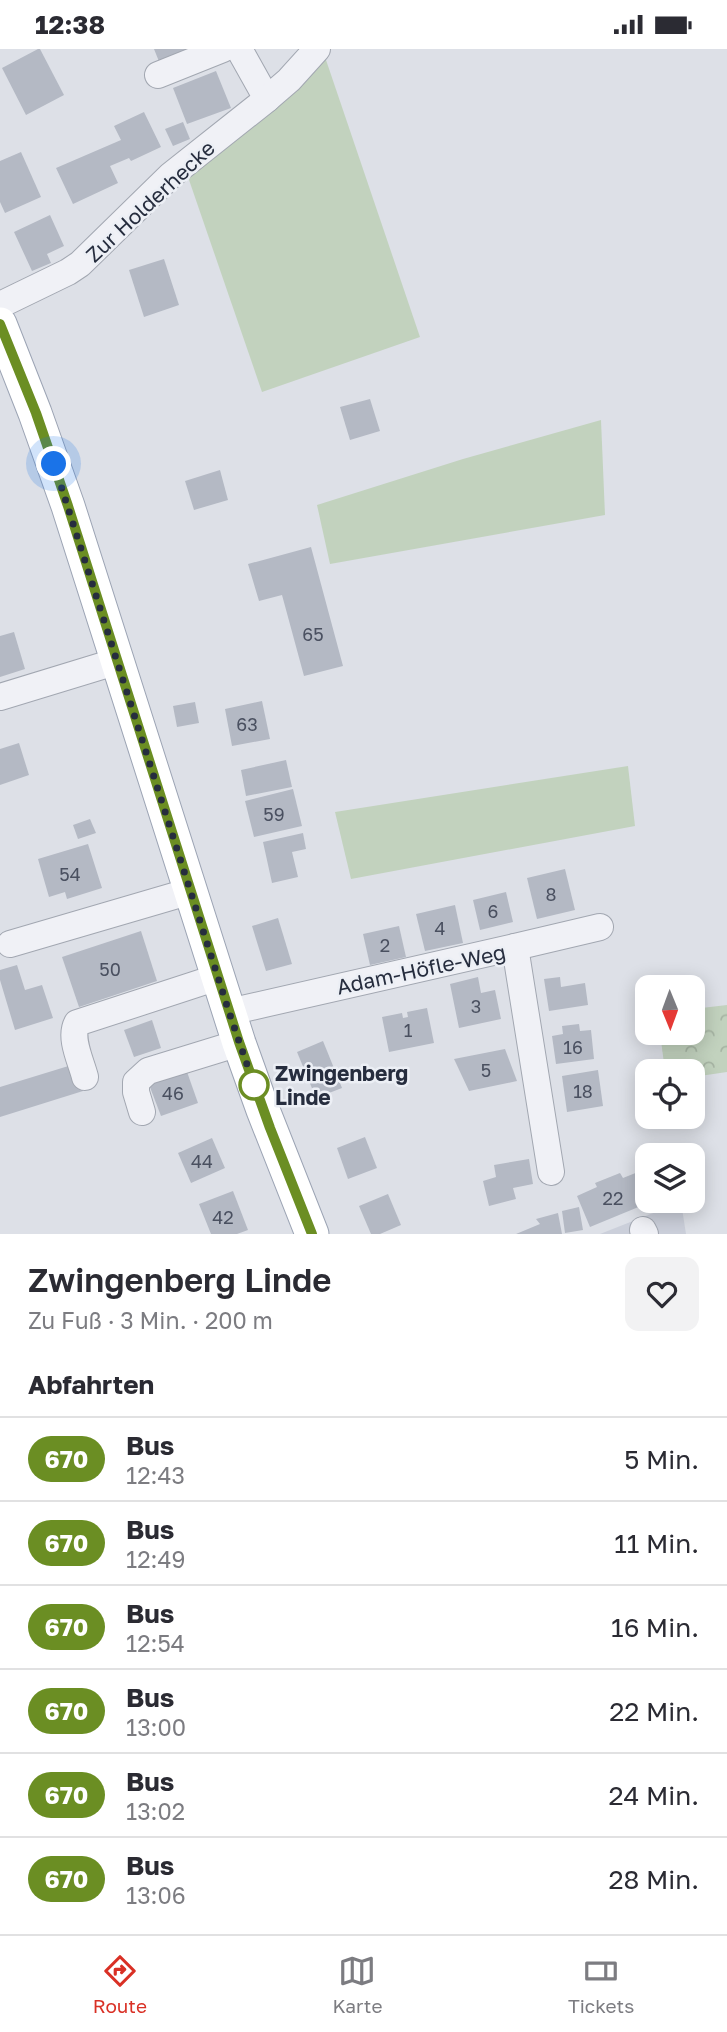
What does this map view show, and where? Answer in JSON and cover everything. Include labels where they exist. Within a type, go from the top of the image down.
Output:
[{"type":"main road","points":[[0,324],[36,413],[88,566],[234,1027],[267,1122],[312,1234]]},
{"type":"street","points":[[158,75],[223,49]]},
{"type":"street","points":[[239,49],[267,99]]},
{"type":"street","name":"Zur Holderhecke","points":[[0,305],[80,264],[170,176],[289,80],[317,49]]},
{"type":"street","points":[[0,697],[118,661]]},
{"type":"street","points":[[10,944],[191,891]]},
{"type":"street","points":[[514,947],[600,927]]},
{"type":"street","name":"Adam-Höfle-Weg","points":[[142,1112],[136,1082],[148,1071],[234,1027],[514,947],[551,1172]]},
{"type":"street","points":[[85,1077],[74,1037],[77,1023],[218,977]]},
{"type":"shaded area","points":[[653,1213],[683,1213],[686,1234],[600,1234]]},
{"type":"green space","points":[[325,57],[420,337],[262,392],[188,177]]},
{"type":"green space","points":[[601,420],[605,515],[330,564],[317,505],[463,459]]},
{"type":"green space","points":[[628,766],[635,826],[351,879],[335,812]]},
{"type":"green space","points":[[727,1005],[727,1072],[705,1075],[705,1059],[663,1059],[662,1045],[705,1045],[705,1008]]},
{"type":"building","points":[[38,49],[64,95],[26,115],[2,68]]},
{"type":"building","points":[[154,49],[204,49],[162,69]]},
{"type":"building","points":[[216,71],[231,108],[187,124],[173,88]]},
{"type":"building","points":[[144,112],[161,147],[131,161],[129,158],[110,166],[118,183],[73,204],[56,168],[121,140],[114,126]]},
{"type":"building","points":[[183,122],[190,139],[173,146],[165,129]]},
{"type":"building","points":[[21,152],[41,197],[5,213],[0,202],[0,161]]},
{"type":"building","points":[[50,215],[64,246],[47,254],[51,263],[32,271],[14,232]]},
{"type":"building","points":[[164,259],[179,305],[144,317],[129,270]]},
{"type":"building","points":[[370,399],[380,431],[350,440],[340,407]]},
{"type":"building","points":[[220,470],[228,500],[194,510],[185,481]]},
{"type":"building","points":[[311,547],[343,666],[304,676],[282,595],[259,601],[248,564]]},
{"type":"building","points":[[14,632],[25,669],[0,677],[0,636]]},
{"type":"building","points":[[262,701],[270,739],[232,746],[225,709]]},
{"type":"building","points":[[195,702],[199,723],[177,727],[173,706]]},
{"type":"building","points":[[19,743],[29,775],[0,785],[0,749]]},
{"type":"building","points":[[286,760],[292,787],[246,796],[241,770]]},
{"type":"building","points":[[293,789],[302,826],[254,837],[245,801]]},
{"type":"building","points":[[90,819],[96,833],[78,839],[73,825]]},
{"type":"building","points":[[303,833],[306,849],[292,852],[298,877],[272,883],[263,842]]},
{"type":"building","points":[[88,844],[102,888],[67,899],[65,892],[49,897],[38,859]]},
{"type":"building","points":[[565,869],[575,910],[537,919],[527,878]]},
{"type":"building","points":[[506,892],[513,922],[480,930],[473,900]]},
{"type":"building","points":[[455,905],[463,943],[425,951],[416,914]]},
{"type":"building","points":[[278,918],[292,964],[266,971],[252,926]]},
{"type":"building","points":[[399,926],[406,957],[370,965],[363,934]]},
{"type":"building","points":[[141,931],[157,981],[79,1007],[62,957]]},
{"type":"building","points":[[17,965],[25,990],[42,985],[53,1018],[15,1030],[0,980],[0,970]]},
{"type":"building","points":[[478,977],[481,993],[495,990],[501,1019],[459,1028],[450,984]]},
{"type":"building","points":[[560,977],[561,987],[585,983],[588,1005],[549,1011],[544,979]]},
{"type":"building","points":[[427,1008],[434,1043],[389,1052],[382,1017],[402,1013],[403,1018],[408,1017],[407,1012]]},
{"type":"building","points":[[152,1020],[161,1048],[134,1057],[124,1030]]},
{"type":"building","points":[[579,1024],[580,1031],[591,1030],[594,1059],[556,1064],[552,1036],[563,1034],[562,1026]]},
{"type":"building","points":[[323,1041],[342,1088],[316,1098],[297,1052]]},
{"type":"building","points":[[505,1049],[517,1081],[469,1091],[454,1059]]},
{"type":"building","points":[[75,1064],[83,1091],[0,1117],[0,1087]]},
{"type":"building","points":[[186,1069],[198,1103],[161,1116],[148,1082]]},
{"type":"building","points":[[598,1070],[603,1106],[567,1112],[562,1076]]},
{"type":"building","points":[[365,1137],[377,1168],[348,1179],[337,1148]]},
{"type":"building","points":[[212,1138],[225,1168],[191,1183],[178,1153]]},
{"type":"building","points":[[529,1159],[533,1184],[513,1188],[516,1199],[489,1206],[483,1181],[496,1177],[494,1165]]},
{"type":"building","points":[[620,1173],[623,1178],[635,1173],[635,1208],[590,1227],[577,1196],[597,1187],[595,1183]]},
{"type":"building","points":[[233,1191],[248,1230],[237,1234],[211,1234],[199,1204]]},
{"type":"building","points":[[388,1194],[401,1225],[380,1234],[371,1234],[359,1206]]},
{"type":"building","points":[[579,1207],[583,1230],[565,1233],[562,1211]]},
{"type":"building","points":[[558,1213],[562,1234],[516,1234],[540,1224],[536,1219]]},
{"type":"bus line","name":"670","points":[[0,324],[36,413],[68,506],[239,1042],[312,1234]]},
{"type":"place","name":"Zwingenberg Linde","points":[[254,1085]]},
{"type":"route","points":[[54,464],[254,1085]]}]
